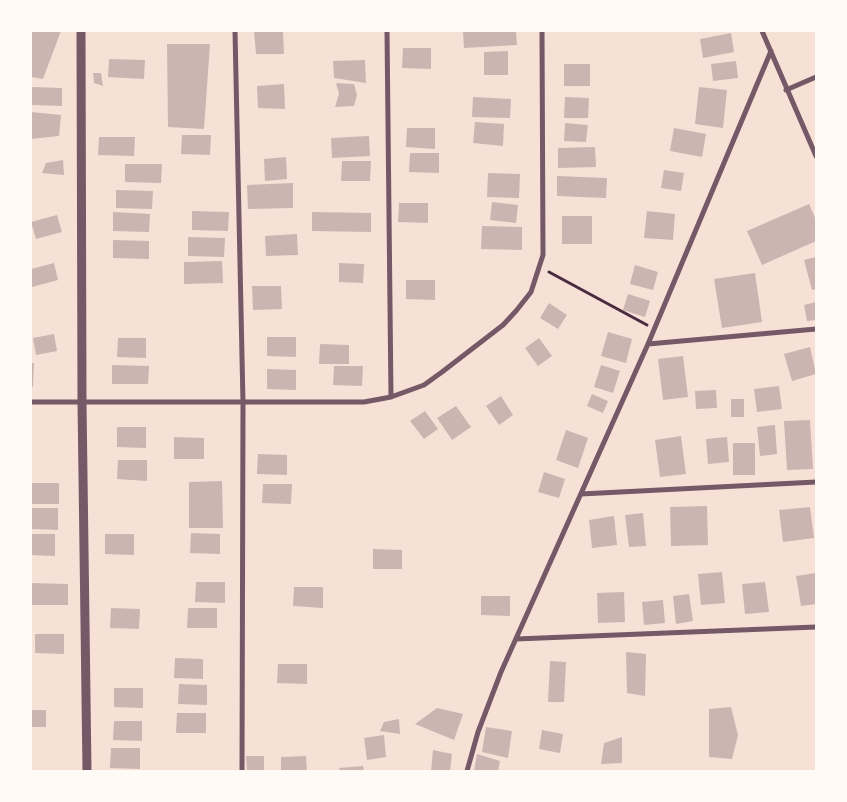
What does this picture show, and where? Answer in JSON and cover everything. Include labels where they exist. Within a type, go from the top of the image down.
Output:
[{"type":"street","points":[[81,31],[82,402],[87,771]]},
{"type":"street","points":[[235,31],[242,402],[242,771]]},
{"type":"street","points":[[387,31],[391,397]]},
{"type":"street","points":[[31,402],[364,402],[391,397],[424,385],[503,325],[531,292],[543,256],[542,31]]},
{"type":"street","points":[[762,31],[816,156]]},
{"type":"street","points":[[467,771],[478,732],[516,639],[655,329],[771,51]]},
{"type":"street","points":[[786,90],[816,77]]},
{"type":"street","points":[[648,344],[816,329]]},
{"type":"street","points":[[581,494],[816,482]]},
{"type":"street","points":[[516,639],[816,627]]},
{"type":"path","points":[[539,267],[655,329]]},
{"type":"building","points":[[31,31],[61,31],[43,79],[31,77]]},
{"type":"building","points":[[254,31],[283,31],[284,54],[256,54]]},
{"type":"building","points":[[463,31],[516,31],[517,45],[464,48]]},
{"type":"building","points":[[731,33],[734,52],[703,58],[700,39]]},
{"type":"building","points":[[167,44],[210,44],[204,129],[168,127]]},
{"type":"building","points":[[403,48],[431,48],[431,69],[402,68]]},
{"type":"building","points":[[508,51],[508,75],[484,75],[484,52]]},
{"type":"building","points":[[109,59],[145,60],[144,79],[108,77]]},
{"type":"building","points":[[365,60],[366,83],[334,78],[333,61]]},
{"type":"building","points":[[736,61],[738,78],[713,81],[711,64]]},
{"type":"building","points":[[564,64],[590,64],[590,86],[564,86]]},
{"type":"building","points":[[93,73],[101,73],[103,86],[94,83]]},
{"type":"building","points":[[336,83],[354,84],[357,95],[354,106],[335,107],[339,94]]},
{"type":"building","points":[[284,84],[285,109],[258,108],[257,86]]},
{"type":"building","points":[[31,87],[62,88],[62,106],[31,105]]},
{"type":"building","points":[[699,87],[727,90],[723,128],[695,124]]},
{"type":"building","points":[[473,97],[511,99],[510,118],[472,117]]},
{"type":"building","points":[[565,97],[589,98],[588,118],[564,118]]},
{"type":"building","points":[[31,112],[61,115],[59,136],[31,139]]},
{"type":"building","points":[[475,122],[504,124],[503,146],[473,143]]},
{"type":"building","points":[[565,123],[588,125],[586,142],[564,141]]},
{"type":"building","points":[[407,128],[435,128],[435,149],[406,147]]},
{"type":"building","points":[[674,128],[706,134],[702,157],[670,151]]},
{"type":"building","points":[[182,135],[211,135],[210,155],[181,154]]},
{"type":"building","points":[[369,136],[370,156],[332,158],[331,138]]},
{"type":"building","points":[[99,137],[135,137],[134,156],[98,155]]},
{"type":"building","points":[[595,147],[596,167],[558,168],[558,148]]},
{"type":"building","points":[[410,153],[439,153],[439,173],[409,172]]},
{"type":"building","points":[[286,157],[287,179],[265,181],[264,159]]},
{"type":"building","points":[[63,160],[64,175],[42,173],[46,163]]},
{"type":"building","points":[[342,161],[371,161],[370,181],[341,181]]},
{"type":"building","points":[[125,164],[162,164],[161,183],[125,182]]},
{"type":"building","points":[[664,170],[684,173],[681,191],[661,188]]},
{"type":"building","points":[[488,173],[520,174],[519,198],[487,197]]},
{"type":"building","points":[[557,176],[607,178],[606,198],[557,196]]},
{"type":"building","points":[[293,183],[293,208],[248,209],[247,185]]},
{"type":"building","points":[[116,190],[153,191],[152,209],[116,208]]},
{"type":"building","points":[[492,202],[518,205],[516,223],[490,220]]},
{"type":"building","points":[[399,203],[428,203],[428,223],[398,222]]},
{"type":"building","points":[[809,204],[816,220],[816,241],[762,265],[747,231]]},
{"type":"building","points":[[192,211],[229,212],[228,231],[192,230]]},
{"type":"building","points":[[647,211],[675,214],[673,240],[644,238]]},
{"type":"building","points":[[113,212],[150,214],[149,232],[113,231]]},
{"type":"building","points":[[312,212],[371,213],[371,232],[312,231]]},
{"type":"building","points":[[57,215],[62,232],[36,239],[31,222]]},
{"type":"building","points":[[562,216],[592,216],[592,244],[562,244]]},
{"type":"building","points":[[482,226],[522,227],[522,250],[481,249]]},
{"type":"building","points":[[297,234],[298,255],[266,256],[265,236]]},
{"type":"building","points":[[188,237],[225,238],[224,257],[188,256]]},
{"type":"building","points":[[113,240],[149,241],[149,259],[113,258]]},
{"type":"building","points":[[816,257],[816,289],[812,290],[804,260]]},
{"type":"building","points":[[222,261],[223,283],[184,284],[184,262]]},
{"type":"building","points":[[54,263],[58,280],[32,287],[31,269]]},
{"type":"building","points":[[339,263],[364,264],[363,283],[339,282]]},
{"type":"building","points":[[635,265],[658,272],[653,290],[630,284]]},
{"type":"building","points":[[755,273],[762,322],[722,328],[714,279]]},
{"type":"building","points":[[406,280],[435,280],[435,300],[406,299]]},
{"type":"building","points":[[252,286],[281,286],[282,309],[253,310]]},
{"type":"building","points":[[628,294],[650,301],[645,317],[623,310]]},
{"type":"building","points":[[816,302],[816,320],[807,321],[804,305]]},
{"type":"building","points":[[549,303],[567,315],[558,329],[540,318]]},
{"type":"building","points":[[608,332],[632,339],[626,363],[601,356]]},
{"type":"building","points":[[54,334],[57,351],[36,355],[33,338]]},
{"type":"building","points":[[267,337],[296,337],[296,357],[267,356]]},
{"type":"building","points":[[118,338],[146,338],[146,358],[117,357]]},
{"type":"building","points":[[539,338],[552,356],[538,366],[525,348]]},
{"type":"building","points":[[320,344],[349,345],[349,364],[319,364]]},
{"type":"building","points":[[810,347],[816,374],[792,381],[784,354]]},
{"type":"building","points":[[683,356],[688,397],[663,400],[658,359]]},
{"type":"building","points":[[31,363],[34,363],[33,387],[31,387]]},
{"type":"building","points":[[112,365],[149,366],[148,384],[112,384]]},
{"type":"building","points":[[601,365],[620,371],[613,393],[594,387]]},
{"type":"building","points":[[334,366],[363,366],[362,386],[333,385]]},
{"type":"building","points":[[267,369],[296,370],[296,390],[267,389]]},
{"type":"building","points":[[779,386],[782,409],[757,412],[754,389]]},
{"type":"building","points":[[716,390],[717,408],[696,409],[695,391]]},
{"type":"building","points":[[592,394],[608,401],[603,413],[587,406]]},
{"type":"building","points":[[501,396],[513,415],[499,425],[486,406]]},
{"type":"building","points":[[731,399],[744,399],[744,417],[731,417]]},
{"type":"building","points":[[456,406],[471,427],[452,440],[437,418]]},
{"type":"building","points":[[425,411],[438,429],[424,439],[410,421]]},
{"type":"building","points":[[810,420],[813,469],[787,470],[784,421]]},
{"type":"building","points":[[775,425],[777,454],[760,456],[757,427]]},
{"type":"building","points":[[117,427],[146,427],[146,448],[117,447]]},
{"type":"building","points":[[566,430],[588,438],[578,468],[556,460]]},
{"type":"building","points":[[681,436],[686,474],[660,477],[655,440]]},
{"type":"building","points":[[174,437],[204,438],[204,459],[174,459]]},
{"type":"building","points":[[727,437],[729,462],[708,464],[706,439]]},
{"type":"building","points":[[733,443],[755,443],[755,475],[733,475]]},
{"type":"building","points":[[258,454],[287,455],[287,475],[257,474]]},
{"type":"building","points":[[118,460],[147,460],[147,481],[117,479]]},
{"type":"building","points":[[544,472],[565,479],[559,498],[538,492]]},
{"type":"building","points":[[222,481],[223,528],[189,528],[189,482]]},
{"type":"building","points":[[32,483],[59,483],[59,504],[31,504]]},
{"type":"building","points":[[263,484],[292,484],[291,504],[262,503]]},
{"type":"building","points":[[707,506],[708,545],[671,546],[670,507]]},
{"type":"building","points":[[810,507],[814,538],[783,542],[779,510]]},
{"type":"building","points":[[31,508],[58,508],[58,530],[31,529]]},
{"type":"building","points":[[643,513],[646,546],[629,547],[625,515]]},
{"type":"building","points":[[614,516],[617,545],[592,548],[589,520]]},
{"type":"building","points":[[191,533],[220,534],[220,554],[190,553]]},
{"type":"building","points":[[31,534],[55,534],[55,556],[31,555]]},
{"type":"building","points":[[105,534],[134,534],[134,555],[105,554]]},
{"type":"building","points":[[373,549],[402,550],[402,569],[373,569]]},
{"type":"building","points":[[722,572],[725,603],[701,605],[698,574]]},
{"type":"building","points":[[816,573],[816,604],[801,606],[796,576]]},
{"type":"building","points":[[196,582],[225,582],[225,603],[195,602]]},
{"type":"building","points":[[765,582],[769,612],[745,614],[742,584]]},
{"type":"building","points":[[31,583],[68,584],[68,605],[31,605]]},
{"type":"building","points":[[294,587],[323,587],[323,608],[293,606]]},
{"type":"building","points":[[624,592],[625,622],[598,623],[597,593]]},
{"type":"building","points":[[689,594],[693,621],[676,624],[673,596]]},
{"type":"building","points":[[481,596],[510,596],[510,616],[481,615]]},
{"type":"building","points":[[663,600],[665,623],[644,625],[642,602]]},
{"type":"building","points":[[111,608],[140,609],[139,629],[110,628]]},
{"type":"building","points":[[188,608],[217,608],[217,628],[187,628]]},
{"type":"building","points":[[35,634],[64,634],[64,654],[35,653]]},
{"type":"building","points":[[626,652],[646,654],[645,696],[627,693]]},
{"type":"building","points":[[175,658],[203,659],[203,679],[174,678]]},
{"type":"building","points":[[550,661],[566,662],[564,702],[548,702]]},
{"type":"building","points":[[278,664],[307,664],[307,684],[277,683]]},
{"type":"building","points":[[179,684],[207,685],[207,705],[178,704]]},
{"type":"building","points":[[114,688],[143,688],[143,708],[114,707]]},
{"type":"building","points":[[731,707],[738,735],[732,759],[709,757],[709,709]]},
{"type":"building","points":[[437,708],[463,714],[454,740],[415,724]]},
{"type":"building","points":[[31,710],[46,710],[46,727],[31,727]]},
{"type":"building","points":[[177,713],[206,713],[206,733],[176,733]]},
{"type":"building","points":[[399,719],[400,734],[380,731],[384,722]]},
{"type":"building","points":[[114,721],[142,721],[142,741],[113,740]]},
{"type":"building","points":[[486,727],[512,731],[508,758],[482,752]]},
{"type":"building","points":[[542,730],[563,734],[560,753],[539,749]]},
{"type":"building","points":[[384,735],[386,757],[367,760],[364,738]]},
{"type":"building","points":[[622,737],[622,763],[601,764],[604,743]]},
{"type":"building","points":[[111,748],[140,748],[140,769],[110,768]]},
{"type":"building","points":[[433,750],[452,754],[450,771],[431,771]]},
{"type":"building","points":[[477,754],[500,761],[498,771],[474,771]]},
{"type":"building","points":[[246,756],[264,756],[264,771],[247,771]]},
{"type":"building","points":[[306,756],[307,771],[281,771],[281,757]]},
{"type":"building","points":[[363,766],[364,771],[340,771],[339,768]]}]
